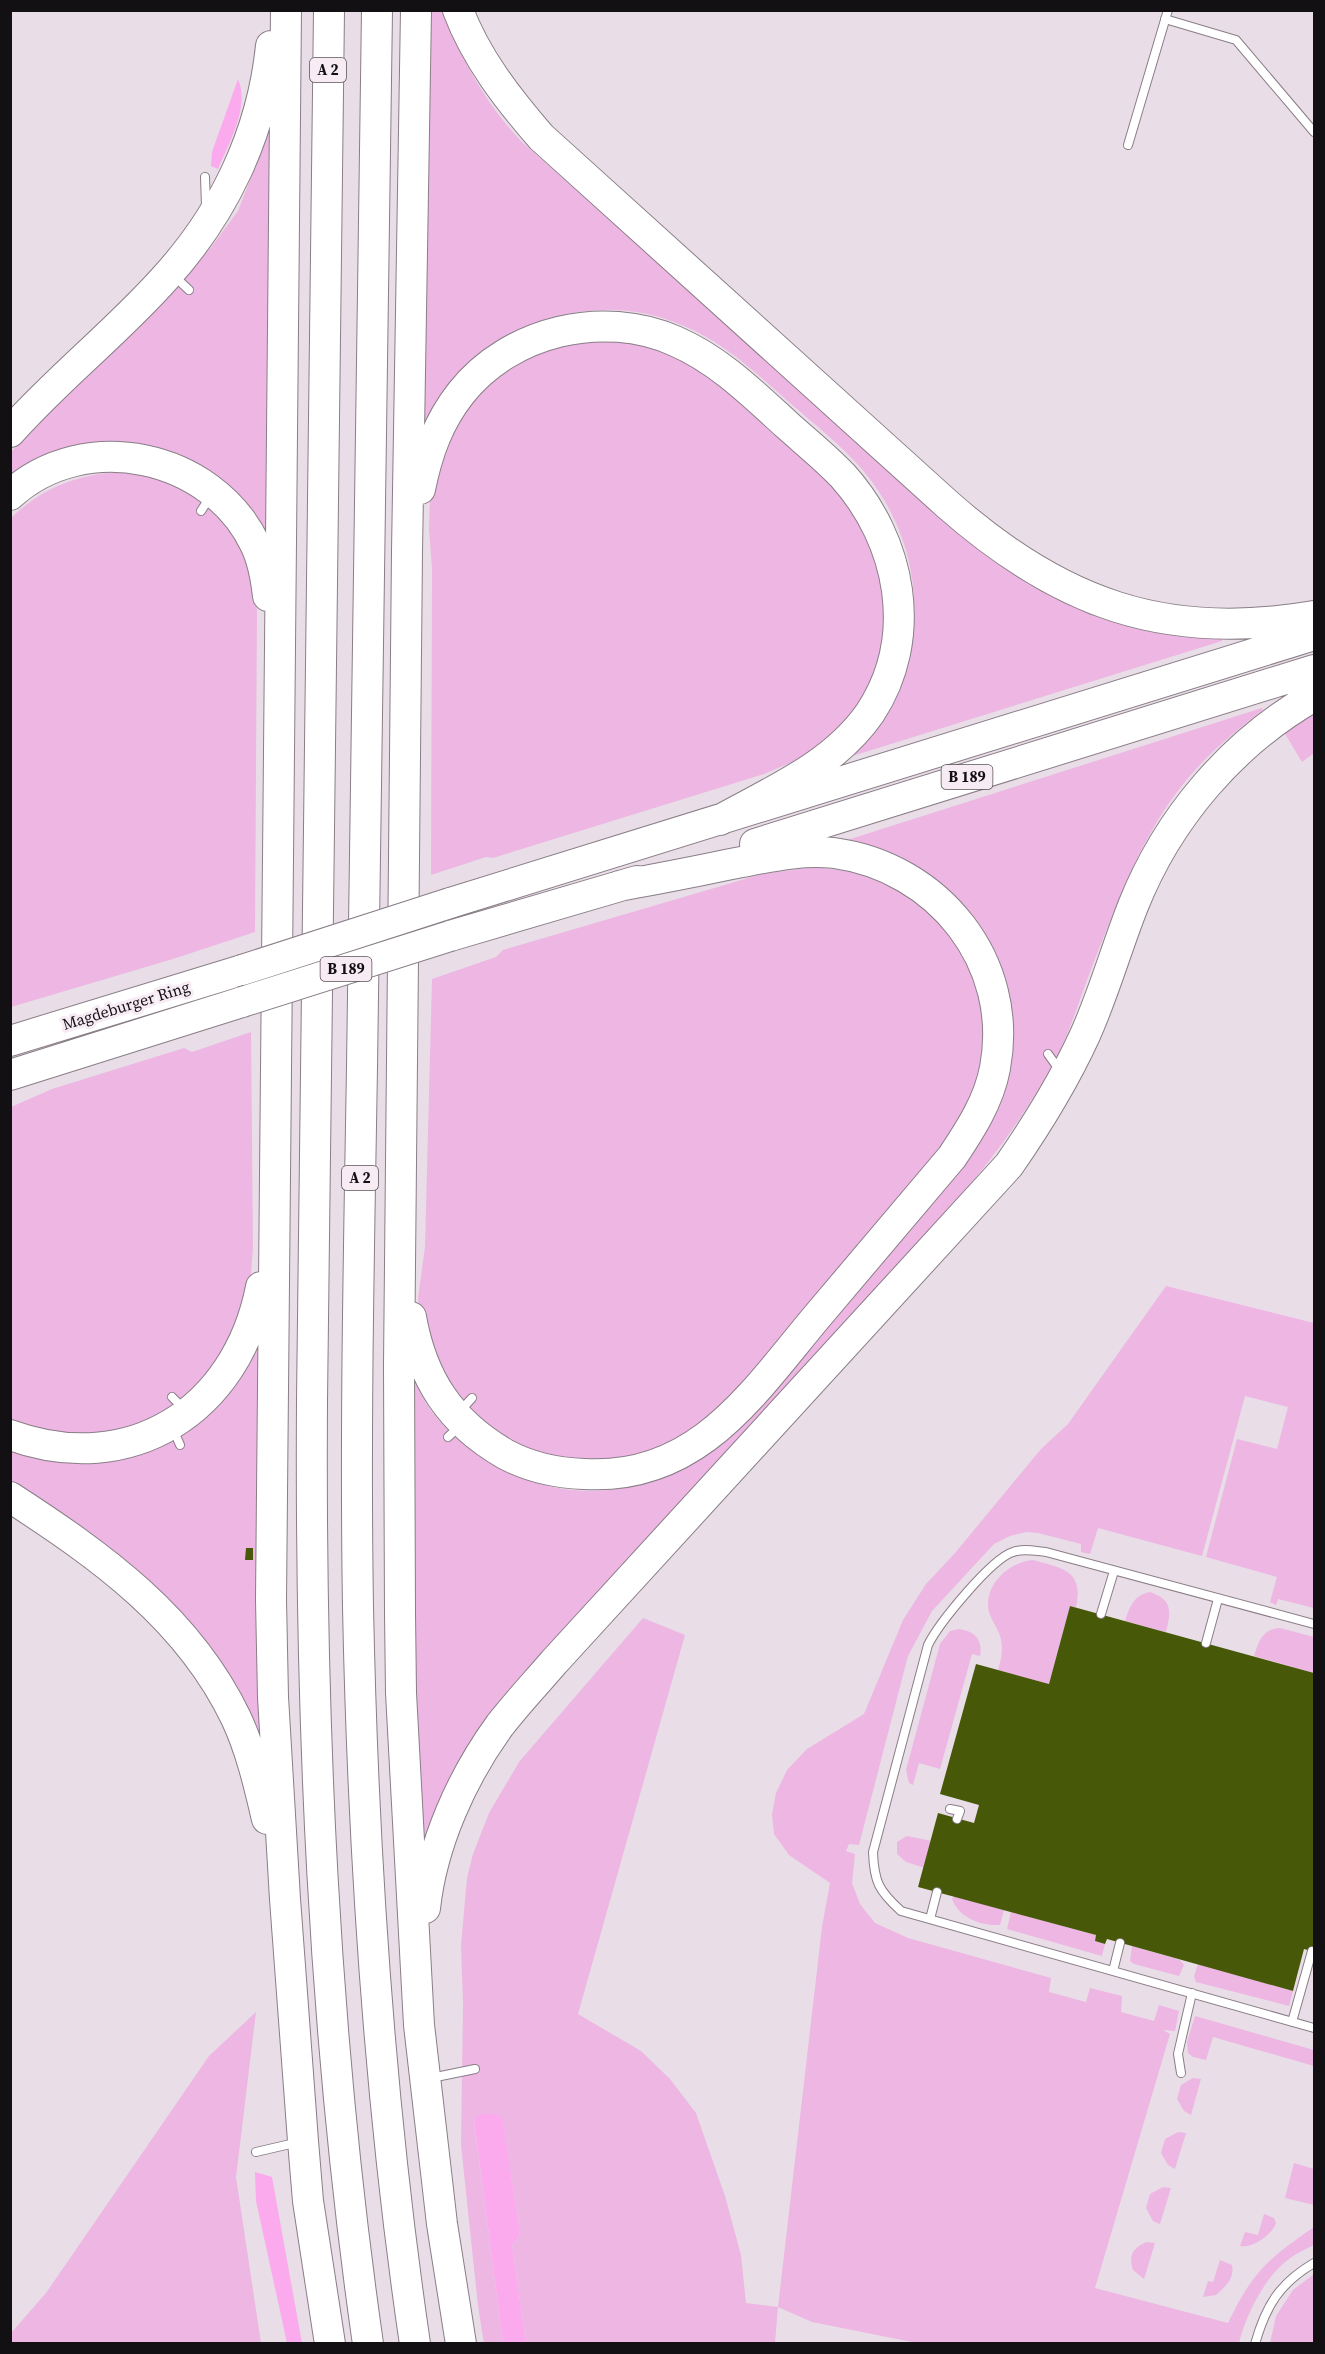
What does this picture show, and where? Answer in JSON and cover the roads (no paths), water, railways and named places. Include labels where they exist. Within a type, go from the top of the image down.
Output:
[{"type":"highway","points":[[10,432],[50,390],[179,281],[238,171],[256,122],[270,58],[275,10]]},
{"type":"highway","points":[[286,10],[271,1600],[273,1697],[303,2141],[308,2201],[330,2343]]},
{"type":"highway","name":"A 2","points":[[329,10],[311,1412],[312,1599],[319,1833],[328,1980],[344,2146],[368,2343]]},
{"type":"highway","name":"A 2","points":[[377,10],[357,1366],[358,1611],[364,1809],[374,1972],[391,2161],[415,2343]]},
{"type":"highway","points":[[416,10],[407,552],[399,1614],[419,2025],[442,2224],[461,2343]]},
{"type":"highway","points":[[458,10],[474,46],[502,89],[541,137],[953,509],[1001,548],[1041,574],[1076,591],[1154,617],[1227,625],[1265,623],[1314,616]]},
{"type":"highway","points":[[407,552],[426,462],[443,420],[461,393],[485,369],[523,346],[551,334],[576,328],[604,325],[630,327],[658,334],[692,349],[741,383],[832,465],[865,506],[878,526],[891,558],[899,595],[899,621],[896,650],[883,688],[869,714],[852,736],[819,764],[720,820]]},
{"type":"highway","points":[[10,495],[49,470],[68,463],[100,457],[142,459],[169,466],[207,501],[237,515],[260,556],[280,672]]},
{"type":"highway","name":"B 189","points":[[720,820],[1314,635]]},
{"type":"highway","name":"B 189","points":[[619,886],[1314,670]]},
{"type":"highway","points":[[419,2025],[424,1919],[430,1874],[459,1797],[487,1744],[513,1709],[554,1662],[991,1185],[1037,1124],[1056,1066],[1094,1014],[1133,905],[1159,852],[1181,816],[1198,794],[1246,745],[1283,716],[1314,696]]},
{"type":"highway","name":"Magdeburger Ring","points":[[10,1041],[720,820]]},
{"type":"highway","points":[[401,1233],[411,1316],[419,1353],[433,1384],[460,1419],[494,1447],[525,1463],[543,1469],[596,1475],[632,1471],[672,1458],[702,1442],[744,1402],[952,1157],[980,1112],[990,1084],[997,1055],[997,1024],[984,965],[969,937],[937,898],[900,873],[879,864],[850,856],[820,852],[789,853],[619,886]]},
{"type":"highway","name":"Magdeburger Ring","points":[[10,1075],[450,936],[619,886]]},
{"type":"highway","points":[[10,1022],[120,989],[150,998]]},
{"type":"highway","points":[[10,1094],[137,1050],[148,1032]]},
{"type":"highway","points":[[10,1436],[54,1447],[93,1449],[130,1442],[177,1419],[222,1381],[246,1340],[254,1321],[264,1277],[274,1197]]},
{"type":"highway","points":[[10,1497],[68,1536],[134,1586],[169,1620],[203,1661],[227,1701],[247,1745],[285,1899]]},
{"type":"lane","points":[[1128,145],[1167,15],[1236,40],[1314,132]]},
{"type":"lane","points":[[205,177],[205,206],[221,202]]},
{"type":"lane","points":[[1314,1624],[1046,1552],[1025,1549],[1012,1552],[984,1574],[936,1629],[928,1645],[873,1852],[873,1870],[882,1893],[901,1911],[1314,2028]]},
{"type":"lane","points":[[1101,1614],[1114,1571]]},
{"type":"lane","points":[[1206,1643],[1218,1599]]},
{"type":"lane","points":[[950,1809],[960,1811],[957,1819]]},
{"type":"lane","points":[[930,1919],[937,1892]]},
{"type":"lane","points":[[1113,1971],[1120,1943]]},
{"type":"lane","points":[[1292,2022],[1312,1951]]},
{"type":"lane","points":[[1180,2073],[1178,2054],[1192,1994]]},
{"type":"lane","points":[[425,2079],[475,2069]]},
{"type":"lane","points":[[256,2152],[303,2141]]},
{"type":"lane","points":[[1255,2343],[1266,2311],[1277,2293],[1289,2279],[1314,2263]]}]
